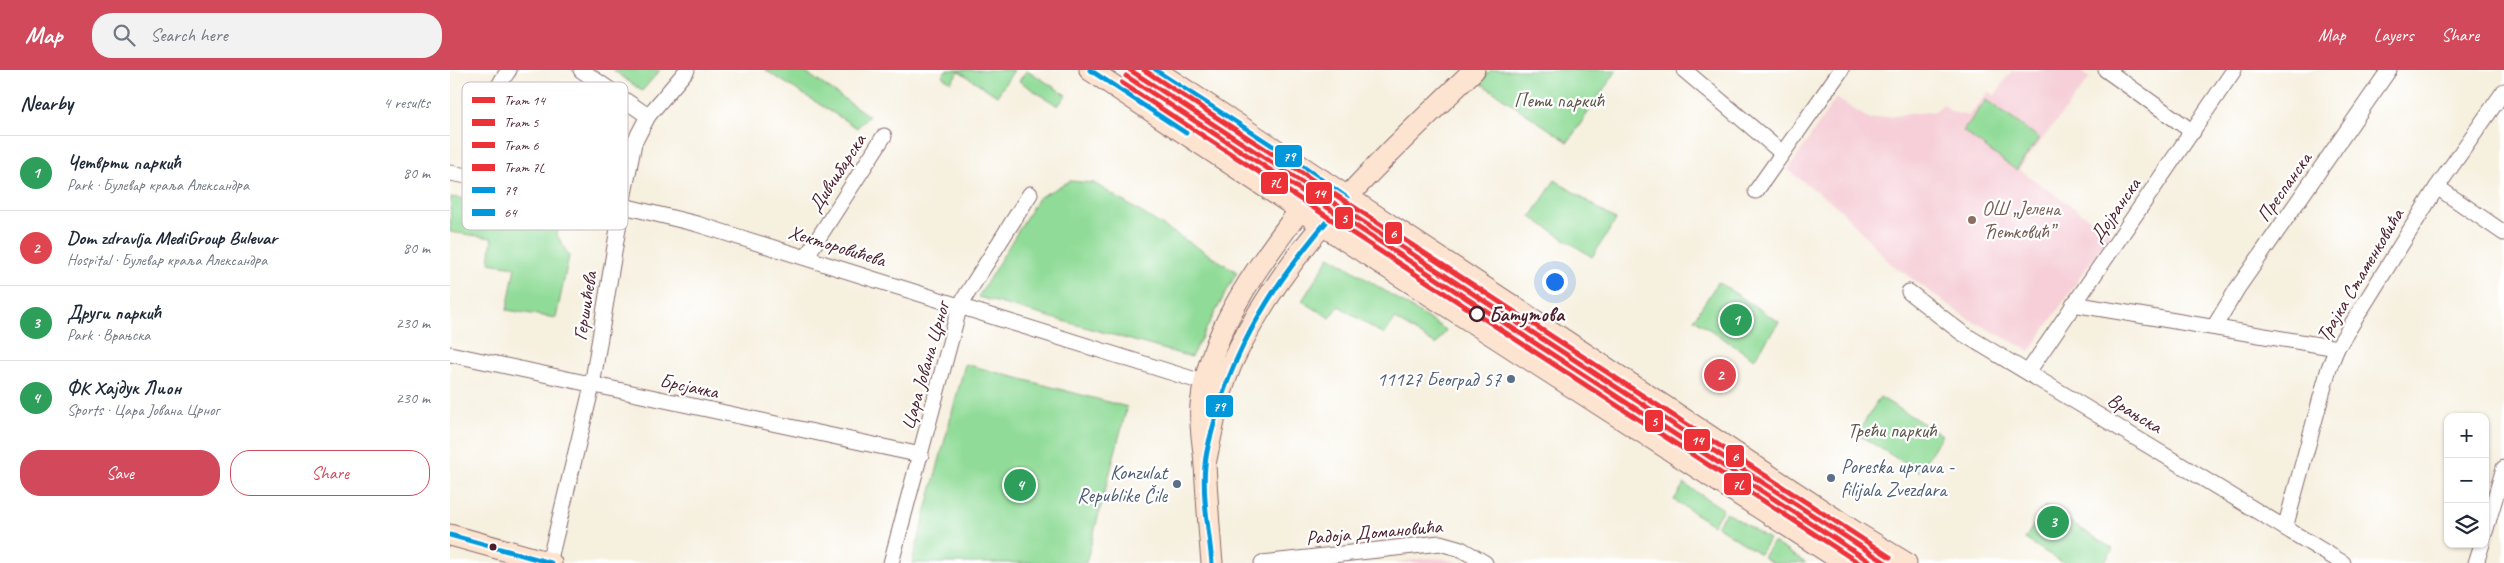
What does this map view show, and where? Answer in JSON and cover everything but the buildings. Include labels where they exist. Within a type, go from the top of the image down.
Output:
[{"type":"main road","points":[[1090,70],[1323,225],[1844,563]]},
{"type":"main road","points":[[1154,70],[1846,526],[1906,563]]},
{"type":"main road","points":[[1205,464],[1220,399],[1236,354],[1282,277],[1347,198],[1474,70]]},
{"type":"main road","points":[[1212,563],[1206,509],[1201,405],[1205,382],[1218,342],[1239,300],[1322,180]]},
{"type":"main road","points":[[450,535],[550,563]]},
{"type":"street","points":[[502,82],[509,70]]},
{"type":"street","points":[[581,70],[598,82]]},
{"type":"street","name":"Гершићева","points":[[628,173],[634,142],[648,116],[687,70]]},
{"type":"street","points":[[1684,70],[1782,152]]},
{"type":"street","points":[[1756,191],[1841,70]]},
{"type":"street","points":[[2106,70],[2193,132]]},
{"type":"street","name":"Дојранска","points":[[2028,372],[2234,70]]},
{"type":"street","name":"Преспанска","points":[[2214,327],[2389,70]]},
{"type":"street","name":"Трајка Стаменковића","points":[[2285,528],[2337,348],[2437,187],[2504,91]]},
{"type":"street","points":[[628,102],[648,116]]},
{"type":"street","name":"Дивчибарска","points":[[806,257],[884,136]]},
{"type":"street","points":[[2437,187],[2504,233]]},
{"type":"street","name":"Цара Јована Црног","points":[[891,563],[960,305],[1030,194]]},
{"type":"street","name":"Хекторовићева","points":[[628,206],[806,257],[1205,382]]},
{"type":"street","name":"Гершићева","points":[[550,563],[592,386],[618,230]]},
{"type":"street","name":"Врањска","points":[[1909,292],[1962,333],[2343,563]]},
{"type":"street","points":[[2073,304],[2337,348]]},
{"type":"street","name":"Брсјачка","points":[[450,354],[592,386],[921,455]]},
{"type":"street","points":[[2489,519],[2504,468]]},
{"type":"street","name":"Радоја Домановића","points":[[1262,563],[1440,543],[1461,549],[1485,563]]},
{"type":"street","points":[[2476,563],[2481,548]]},
{"type":"shaded area","name":"ОШ „Јелена Ћетковић”","points":[[2012,70],[2080,70],[2090,78],[2019,169],[2110,233],[2030,351],[1965,317],[1890,263],[1839,208],[1788,170],[1836,98],[1869,119],[1937,111],[1943,104],[1952,112],[1968,116],[1988,92],[1995,95]]},
{"type":"shaded area","points":[[1428,558],[1444,559],[1459,563],[1395,563]]},
{"type":"green space","points":[[613,70],[660,70],[642,91]]},
{"type":"green space","points":[[765,70],[802,70],[869,116],[857,128]]},
{"type":"green space","points":[[946,70],[1014,70],[997,96],[959,71],[951,82],[942,76]]},
{"type":"green space","points":[[1027,70],[1066,95],[1058,106],[1019,81]]},
{"type":"green space","name":"Пети паркић","points":[[1491,70],[1617,70],[1568,142],[1479,82]]},
{"type":"green space","points":[[1986,100],[2039,138],[2016,170],[1963,131]]},
{"type":"green space","points":[[1555,180],[1616,220],[1592,257],[1531,217]]},
{"type":"green space","points":[[1070,181],[1094,183],[1237,272],[1191,357],[978,297],[1038,198]]},
{"type":"green space","points":[[451,197],[462,198],[462,230],[558,230],[557,235],[569,256],[556,318],[507,310],[515,267],[489,263],[492,238],[450,232]]},
{"type":"green space","points":[[1330,256],[1446,330],[1436,345],[1395,319],[1384,335],[1339,306],[1330,318],[1302,301]]},
{"type":"green space","points":[[1718,282],[1779,322],[1754,359],[1694,319]]},
{"type":"green space","points":[[965,364],[1127,407],[1086,563],[912,563]]},
{"type":"green space","name":"Трећи паркић","points":[[1880,397],[1942,435],[1919,472],[1857,434]]},
{"type":"green space","points":[[1684,484],[1723,509],[1713,525],[1674,500]]},
{"type":"green space","points":[[2045,506],[2113,549],[2104,563],[2063,563],[2025,539]]},
{"type":"green space","points":[[1726,512],[1769,539],[1760,554],[1717,526]]},
{"type":"green space","points":[[1773,542],[1806,563],[1773,563],[1763,557]]},
{"type":"tram line","name":"14","points":[[1130,70],[1886,563]]},
{"type":"tram line","name":"6","points":[[1144,70],[1890,557]]},
{"type":"tram line","name":"5","points":[[1126,76],[1872,563]]},
{"type":"tram line","name":"7L","points":[[1122,83],[1859,563]]},
{"type":"transit line","name":"79","points":[[1090,70],[1186,133]]},
{"type":"transit line","name":"79","points":[[1155,70],[1288,156],[1347,198],[1285,275],[1251,329],[1225,388],[1206,454],[1204,477],[1212,563]]},
{"type":"transit line","name":"64","points":[[450,535],[551,563]]},
{"type":"place","name":"ОШ „Јелена Ћетковић”","points":[[1972,220]]},
{"type":"place","name":"Батутова","points":[[1477,314]]},
{"type":"place","name":"Четврти паркић","points":[[1736,320]]},
{"type":"place","name":"Dom zdravlja MediGroup Bulevar","points":[[1720,375]]},
{"type":"place","name":"11127 Београд 57","points":[[1511,379]]},
{"type":"place","name":"Poreska uprava - filijala Zvezdara","points":[[1831,478]]},
{"type":"place","name":"Konzulat Republike Čile","points":[[1177,484]]},
{"type":"place","name":"ФК Хајдук Лион","points":[[1020,485]]},
{"type":"place","name":"Други паркић","points":[[2053,522]]}]
